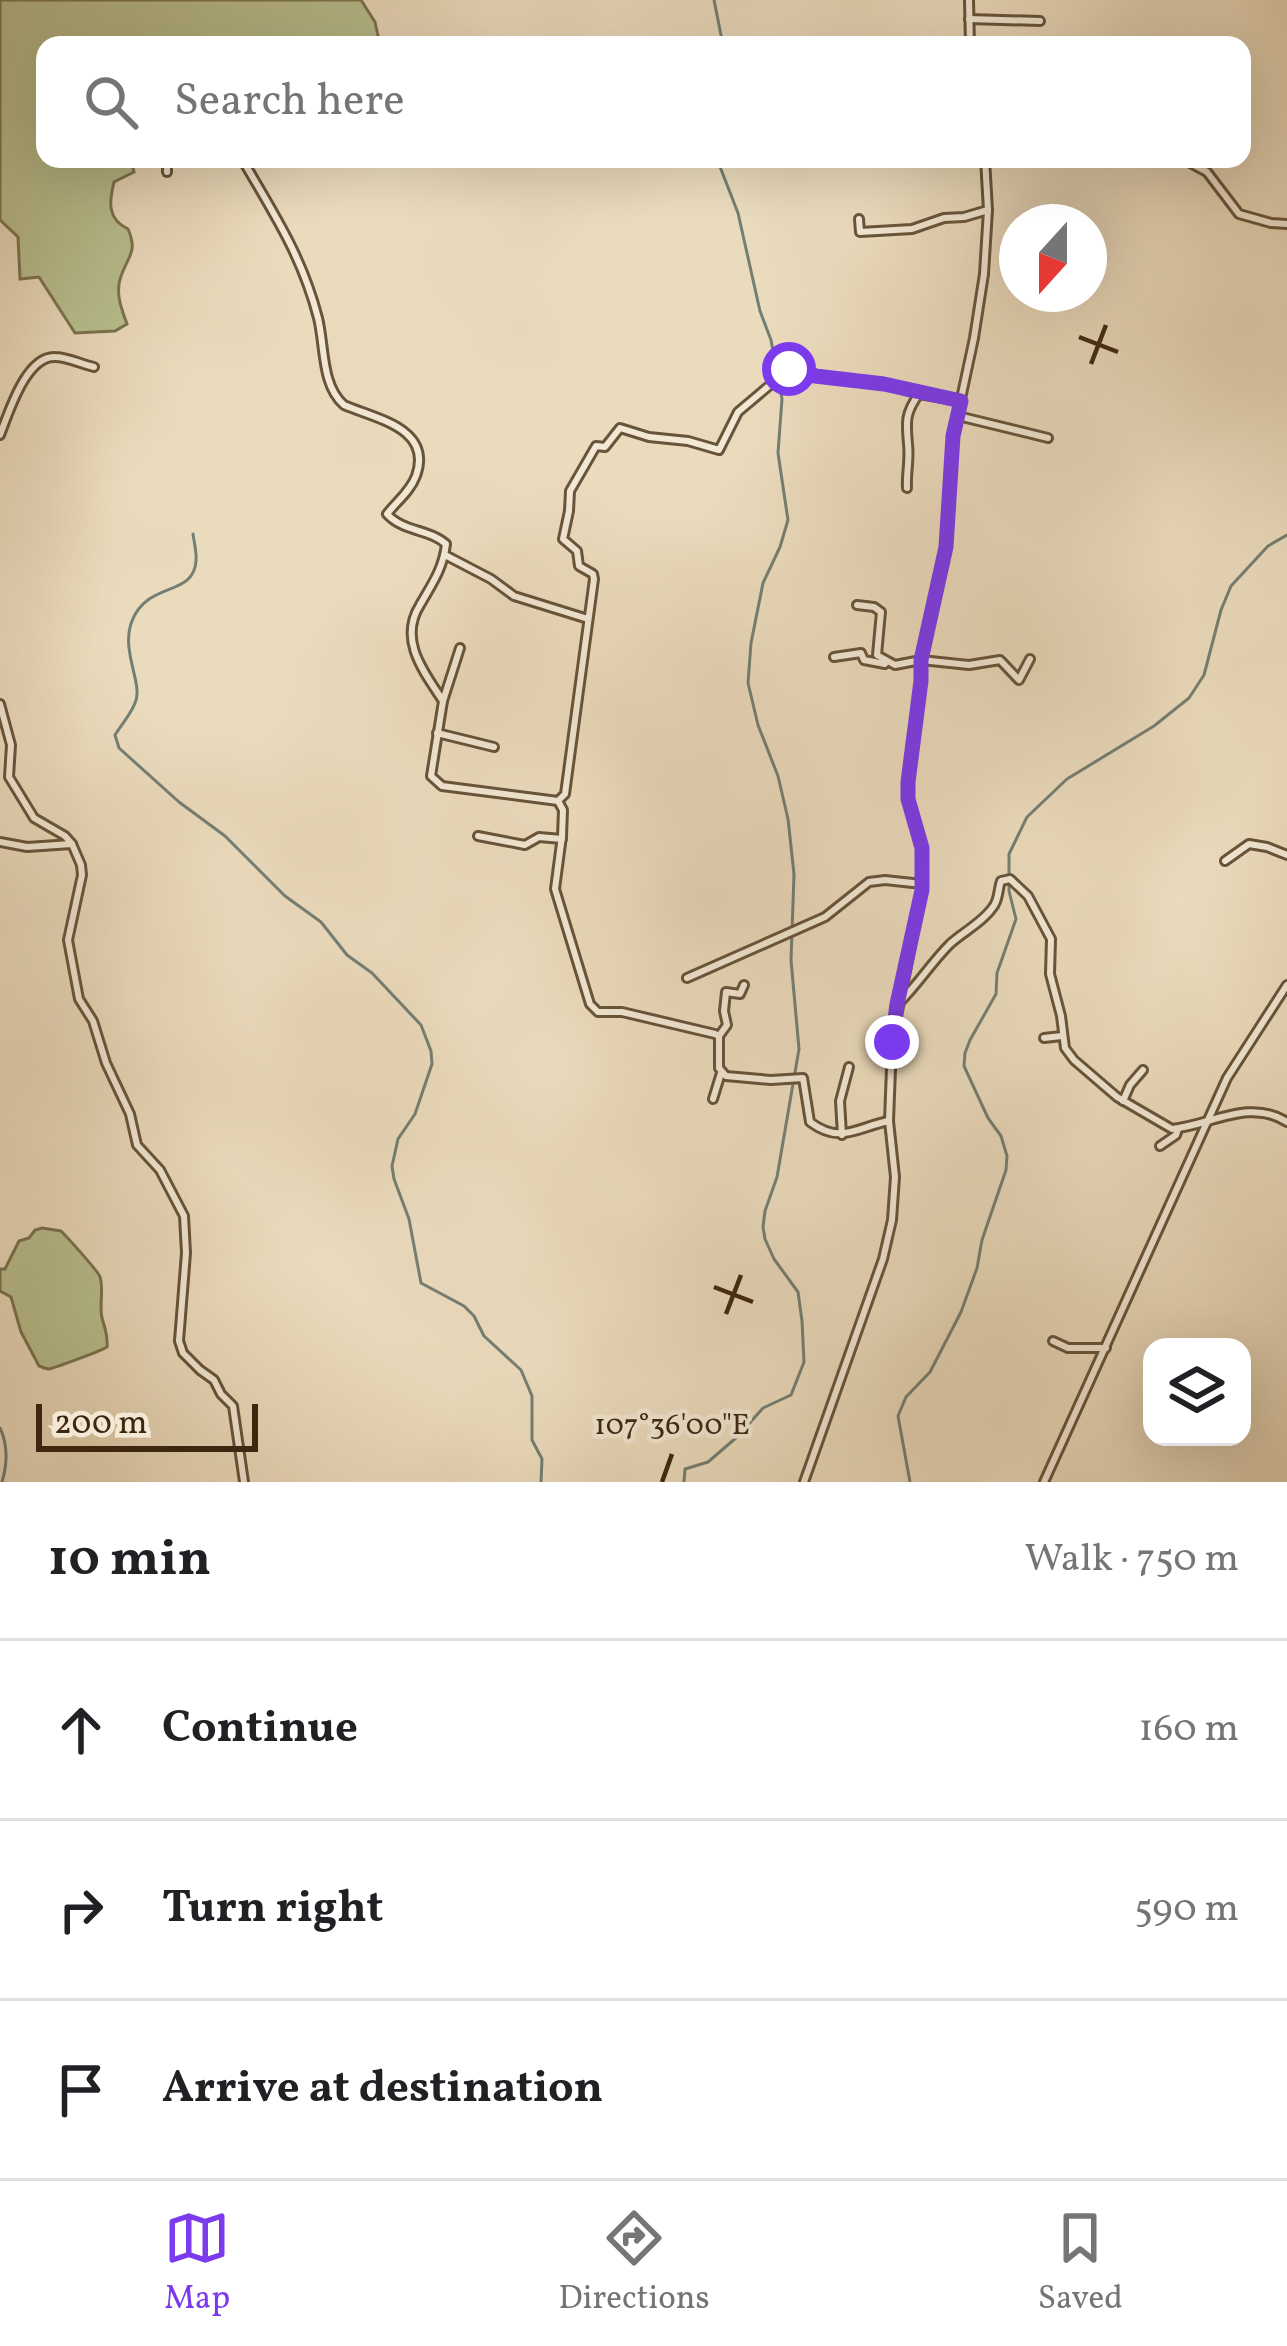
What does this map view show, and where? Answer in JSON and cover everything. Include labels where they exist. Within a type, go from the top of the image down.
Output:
[{"type":"street","points":[[969,0],[970,36]]},
{"type":"street","points":[[969,19],[1040,21]]},
{"type":"street","points":[[247,168],[296,250],[319,321],[336,399],[402,429],[416,442],[416,477],[387,514],[395,524],[446,544],[433,586],[416,612],[411,638],[416,657],[443,700]]},
{"type":"street","points":[[804,1482],[889,1239],[895,1177],[889,1121],[892,1042],[922,884],[922,848],[908,782],[921,660],[946,547],[953,436],[983,274],[986,168]]},
{"type":"street","points":[[1200,168],[1239,214],[1287,224]]},
{"type":"street","points":[[859,219],[860,232],[912,229],[988,210]]},
{"type":"street","points":[[0,435],[27,373],[39,362],[55,357],[94,367]]},
{"type":"street","points":[[558,801],[565,794],[593,574],[578,566],[577,551],[562,539],[570,491],[596,446],[605,447],[620,428],[719,450],[745,404],[798,366],[815,376],[884,384],[961,401]]},
{"type":"street","points":[[907,488],[906,422],[919,394]]},
{"type":"street","points":[[958,416],[1048,438]]},
{"type":"street","points":[[445,555],[514,596],[589,619]]},
{"type":"street","points":[[856,605],[881,612],[877,655],[895,665]]},
{"type":"street","points":[[460,648],[443,700],[431,776],[436,783],[465,790],[558,801]]},
{"type":"street","points":[[834,657],[861,653],[866,661],[895,665],[921,660],[968,665],[1000,660],[1019,680],[1030,658]]},
{"type":"street","points":[[0,704],[10,745],[8,771],[20,798],[38,822],[65,836],[81,865],[69,931],[74,982],[130,1114],[137,1145],[160,1171],[182,1209],[186,1252],[179,1341],[183,1353],[214,1380],[233,1406],[244,1482]]},
{"type":"street","points":[[437,733],[494,747]]},
{"type":"street","points":[[558,801],[563,810],[555,889],[594,1010],[622,1012],[719,1036]]},
{"type":"street","points":[[478,836],[525,844],[539,837],[562,839]]},
{"type":"street","points":[[0,842],[27,848],[72,844]]},
{"type":"street","points":[[1225,861],[1249,844],[1287,855]]},
{"type":"street","points":[[897,1004],[942,953],[991,911],[998,899],[998,885],[1010,879],[1028,896],[1051,939],[1050,974],[1065,1048],[1074,1060],[1124,1101],[1166,1127],[1178,1129],[1208,1119],[1265,1112],[1287,1122]]},
{"type":"street","points":[[686,978],[825,917],[869,882],[922,884]]},
{"type":"street","points":[[713,1099],[721,1072],[719,1036],[727,1025],[724,995],[740,994],[744,985]]},
{"type":"street","points":[[1044,1482],[1227,1078],[1287,985]]},
{"type":"street","points":[[1044,1038],[1062,1036]]},
{"type":"street","points":[[842,1135],[840,1101],[849,1067]]},
{"type":"street","points":[[1124,1101],[1143,1070]]},
{"type":"street","points":[[721,1072],[732,1078],[802,1078],[810,1123],[828,1133],[842,1135],[889,1121]]},
{"type":"street","points":[[1160,1146],[1178,1129]]},
{"type":"street","points":[[1053,1341],[1068,1348],[1106,1348]]},
{"type":"green space","points":[[0,0],[361,0],[375,22],[378,36],[36,36],[36,168],[133,168],[134,172],[114,182],[111,203],[113,215],[128,229],[132,243],[119,288],[127,324],[115,331],[75,333],[39,277],[20,279],[18,237],[0,220]]},
{"type":"green space","points":[[42,1228],[61,1231],[98,1274],[107,1339],[107,1347],[49,1369],[39,1366],[21,1332],[11,1297],[0,1291],[0,1269],[5,1269],[19,1241]]},
{"type":"waterway","points":[[714,0],[721,36]]},
{"type":"waterway","points":[[684,1482],[685,1469],[708,1462],[763,1408],[791,1395],[804,1362],[798,1292],[774,1259],[763,1227],[777,1177],[799,1049],[791,960],[794,874],[778,776],[748,683],[763,583],[788,520],[778,453],[782,399],[738,213],[720,168]]},
{"type":"waterway","points":[[193,534],[193,572],[179,585],[148,600],[132,621],[129,644],[137,695],[115,735],[119,748],[225,836],[285,896],[321,922],[347,955],[372,973],[421,1025],[432,1064],[415,1114],[398,1139],[392,1166],[409,1219],[421,1283],[464,1306],[484,1336],[521,1370],[532,1396],[532,1440],[542,1459],[541,1482]]},
{"type":"waterway","points":[[910,1482],[898,1416],[906,1397],[930,1372],[961,1312],[1006,1170],[1001,1136],[964,1066],[970,1040],[996,994],[997,973],[1016,919],[1009,891],[1009,854],[1027,817],[1067,779],[1154,726],[1189,698],[1204,675],[1231,586],[1268,546],[1287,535]]},
{"type":"waterway","points":[[0,1428],[6,1455],[2,1482]]},
{"type":"route","points":[[789,369],[798,366],[815,376],[884,384],[961,401],[953,436],[946,547],[921,660],[910,752],[908,799],[922,848],[922,890],[892,1042]]}]
